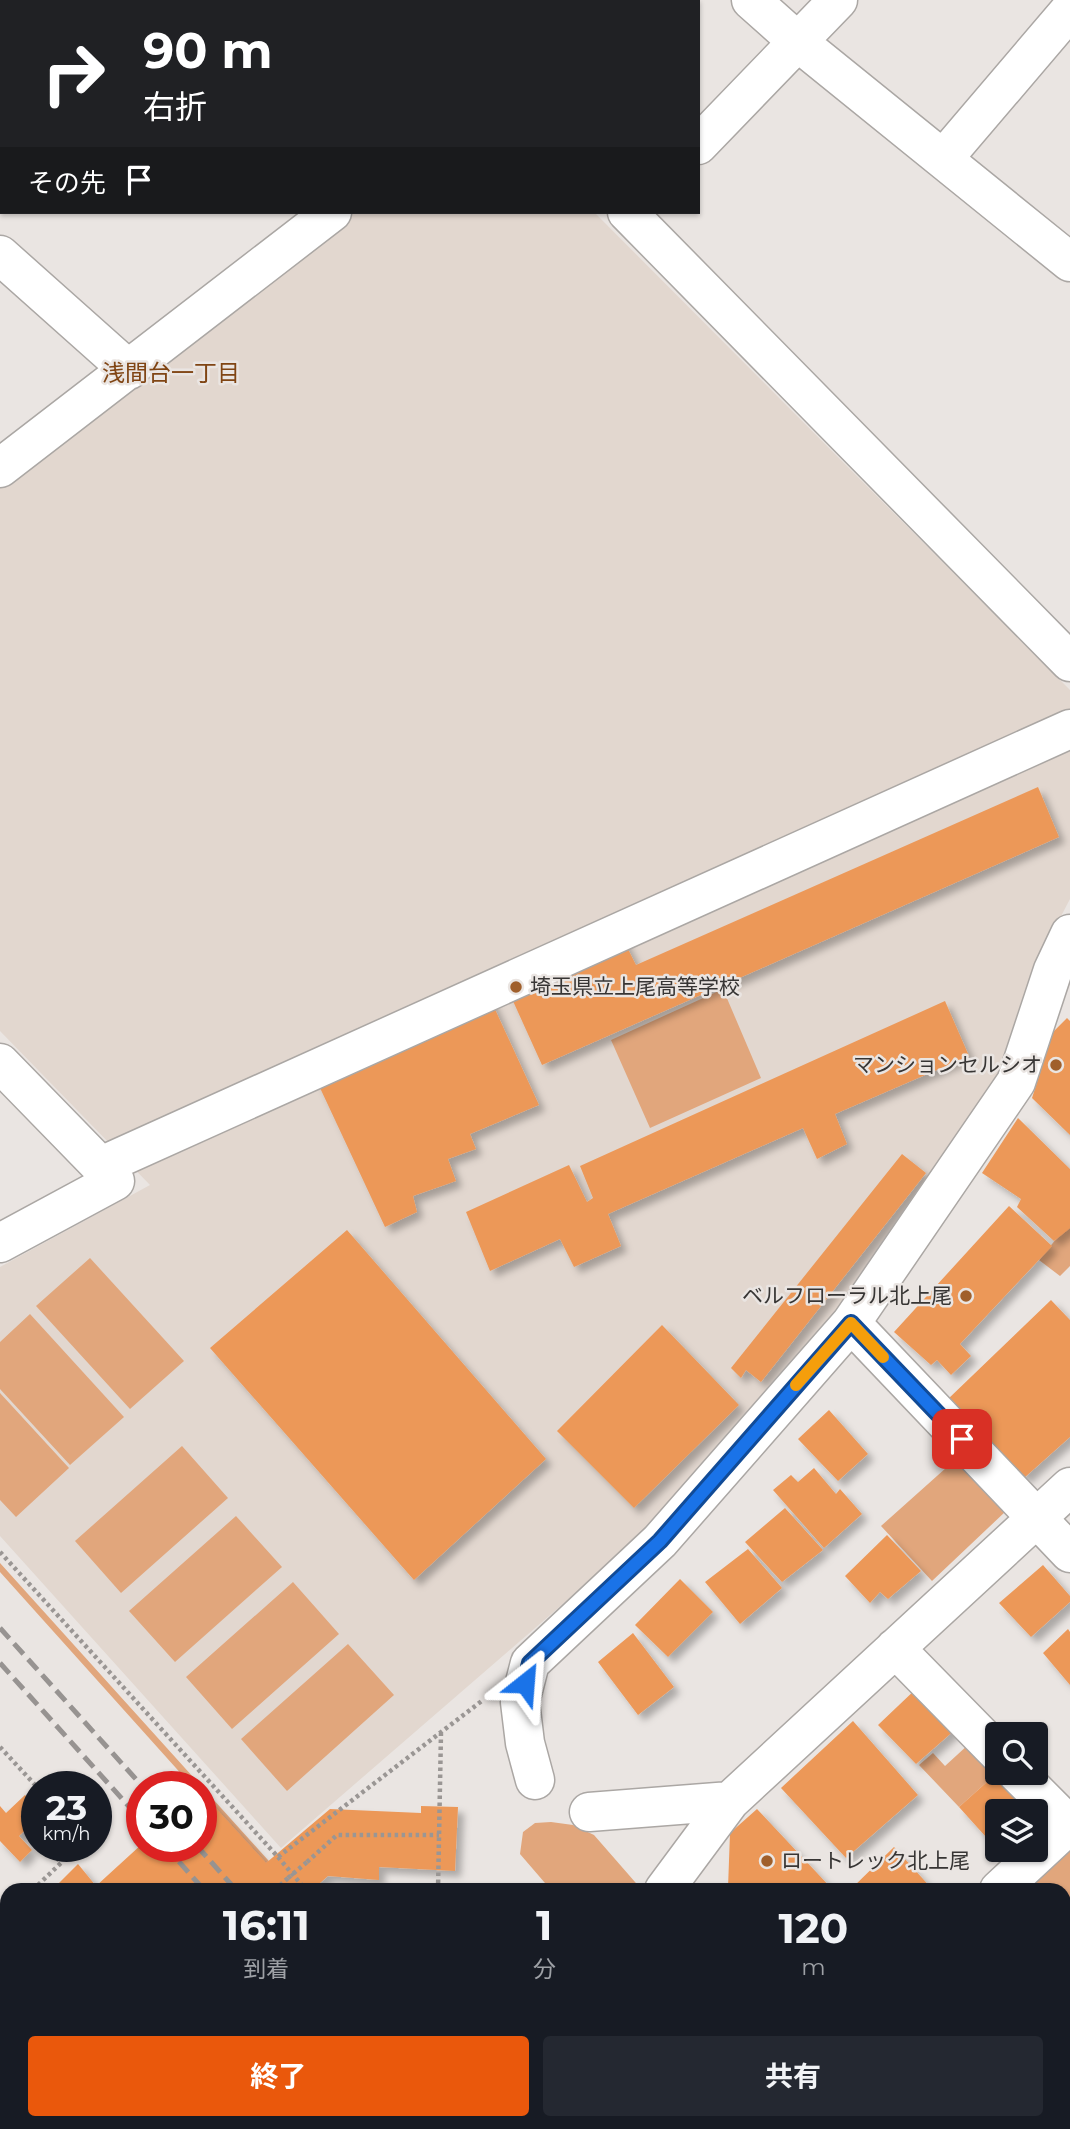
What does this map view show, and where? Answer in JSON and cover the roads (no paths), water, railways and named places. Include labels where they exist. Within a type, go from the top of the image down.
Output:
[{"type":"street","points":[[751,0],[798,42],[1070,262]]},
{"type":"street","points":[[700,143],[838,0]]},
{"type":"street","points":[[943,159],[1070,10]]},
{"type":"street","points":[[631,214],[1070,662]]},
{"type":"street","points":[[0,468],[129,370],[310,216]]},
{"type":"street","points":[[0,255],[129,370]]},
{"type":"street","points":[[101,1167],[1070,729]]},
{"type":"street","points":[[535,1780],[525,1743],[520,1702],[530,1663],[660,1541],[851,1323],[1016,1082],[1053,970],[1070,934]]},
{"type":"street","points":[[0,1063],[115,1181],[0,1243]]},
{"type":"street","points":[[851,1323],[1070,1553]]},
{"type":"street","points":[[669,1883],[730,1801],[1070,1487]]},
{"type":"street","points":[[895,1648],[985,1740]]},
{"type":"street","points":[[1007,1883],[1069,1825],[1029,1785]]},
{"type":"street","points":[[589,1812],[730,1801]]},
{"type":"railway","points":[[0,1628],[129,1771]]},
{"type":"railway","points":[[0,1663],[126,1803]]},
{"type":"railway","points":[[179,1862],[198,1883]]},
{"type":"railway","points":[[211,1862],[230,1883]]},
{"type":"place","name":"埼玉県立上尾高等学校","points":[[516,987]]},
{"type":"place","name":"マンションセルシオ","points":[[1056,1065]]},
{"type":"place","name":"ベルフローラル北上尾","points":[[966,1296]]},
{"type":"place","name":"ロートレック北上尾","points":[[767,1861]]},
{"type":"district","name":"浅間台一丁目","points":[[171,373]]}]
